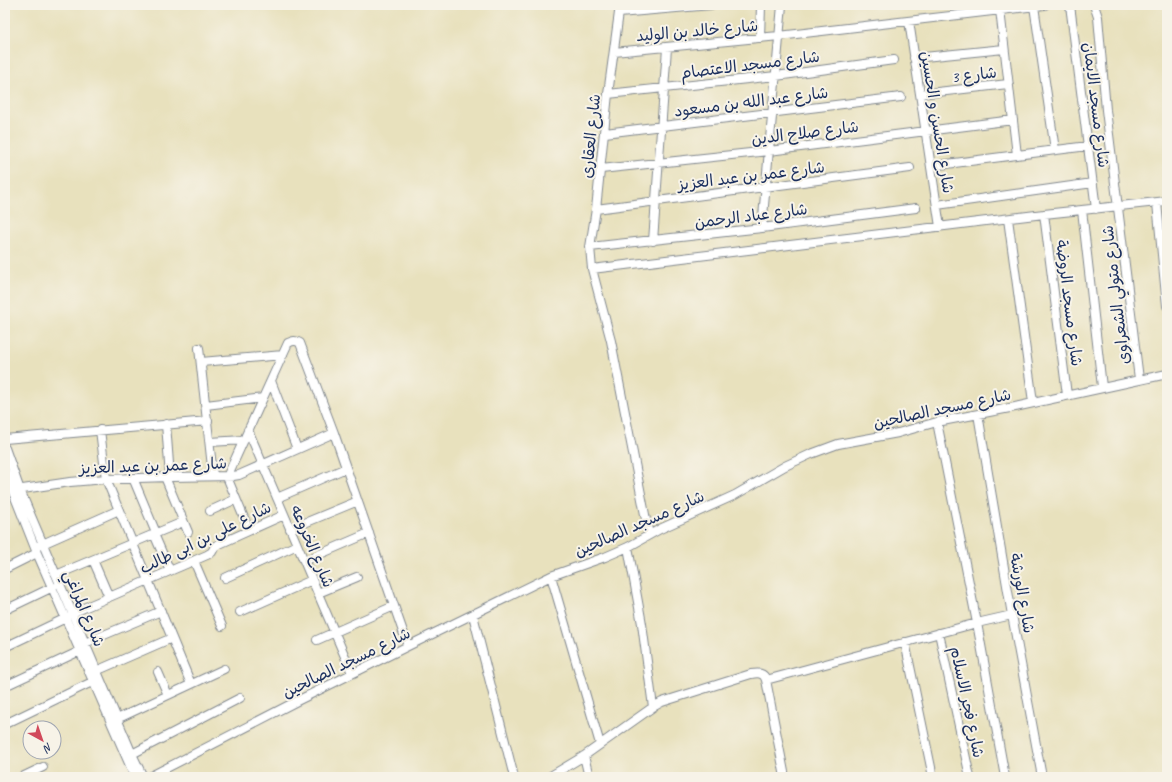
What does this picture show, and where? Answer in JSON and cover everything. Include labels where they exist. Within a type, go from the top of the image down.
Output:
[{"type":"street","points":[[619,9],[711,5]]},
{"type":"street","points":[[760,38],[761,5]]},
{"type":"street","points":[[762,228],[782,5]]},
{"type":"street","name":"شارع خالد بن الوليد","points":[[614,52],[779,36],[1045,5]]},
{"type":"street","name":"شارع مسجد الايمان","points":[[1070,5],[1096,209]]},
{"type":"street","name":"شارع متولي الشعراوى","points":[[1094,5],[1098,18],[1106,110],[1139,379]]},
{"type":"street","points":[[1034,6],[1056,150]]},
{"type":"street","name":"شارع العقارى","points":[[619,9],[608,94],[601,169],[590,247],[592,269],[612,341],[649,535]]},
{"type":"street","points":[[1000,10],[1017,155]]},
{"type":"street","name":"شارع الحسن و الحسين","points":[[909,21],[940,227]]},
{"type":"street","points":[[652,241],[667,48]]},
{"type":"street","points":[[914,58],[1004,49]]},
{"type":"street","name":"شارع مسجد الاعتصام","points":[[608,94],[776,76],[894,60]]},
{"type":"street","name":"شارع 3","points":[[920,94],[1008,84]]},
{"type":"street","name":"شارع عبد الله بن مسعود","points":[[605,133],[901,97]]},
{"type":"street","name":"شارع صلاح الدين","points":[[601,169],[769,151],[1013,120]]},
{"type":"street","points":[[931,166],[1088,146]]},
{"type":"street","name":"شارع عمر بن عبد العزيز","points":[[596,209],[910,168]]},
{"type":"street","points":[[937,205],[1093,183]]},
{"type":"street","points":[[592,269],[1044,214],[1167,201]]},
{"type":"street","points":[[1157,202],[1167,306]]},
{"type":"street","name":"شارع عباد الرحمن","points":[[590,247],[762,228],[916,208]]},
{"type":"street","points":[[1082,210],[1102,387]]},
{"type":"street","name":"شارع مسجد الروضة","points":[[1044,214],[1067,395]]},
{"type":"street","points":[[1008,219],[1033,402]]},
{"type":"street","points":[[249,530],[227,477],[288,343],[296,341],[300,343],[334,433],[408,646]]},
{"type":"street","points":[[199,348],[213,476]]},
{"type":"street","points":[[201,362],[283,355]]},
{"type":"street","name":"شارع مسجد الصالحين","points":[[149,777],[352,673],[552,576],[628,547],[660,529],[735,495],[785,466],[811,454],[838,444],[898,433],[937,422],[997,411],[1167,374]]},
{"type":"street","points":[[271,381],[297,449]]},
{"type":"street","points":[[206,405],[263,398]]},
{"type":"street","name":"شارع الورشة","points":[[978,414],[1012,615],[1042,777]]},
{"type":"street","points":[[5,439],[208,421]]},
{"type":"street","points":[[937,422],[977,623],[1005,777]]},
{"type":"street","points":[[166,424],[168,477],[183,522],[188,532]]},
{"type":"street","points":[[100,430],[106,479],[192,684]]},
{"type":"street","name":"شارع الخروعه","points":[[248,430],[352,673]]},
{"type":"street","name":"شارع عمر بن عبد العزيز","points":[[16,490],[70,482],[106,479],[213,476],[227,477],[239,475],[334,433]]},
{"type":"street","points":[[210,442],[244,440]]},
{"type":"street","name":"شارع المراغي","points":[[5,448],[16,490],[53,587],[85,643],[132,754],[136,776]]},
{"type":"street","points":[[277,498],[346,468]]},
{"type":"street","name":"شارع المراغي","points":[[5,472],[16,490]]},
{"type":"street","points":[[132,478],[170,571]]},
{"type":"street","points":[[210,511],[236,499]]},
{"type":"street","points":[[290,529],[358,501]]},
{"type":"street","points":[[5,569],[38,548],[119,510]]},
{"type":"street","name":"شارع على بن ابى طالب","points":[[5,647],[69,615],[210,554],[215,546],[284,515]]},
{"type":"street","points":[[56,575],[183,522]]},
{"type":"street","points":[[304,561],[369,534]]},
{"type":"street","points":[[225,578],[297,545]]},
{"type":"street","points":[[628,547],[642,624],[653,707]]},
{"type":"street","name":"شارع المراغي","points":[[38,548],[56,575],[80,651],[136,776]]},
{"type":"street","points":[[93,560],[109,597]]},
{"type":"street","points":[[194,561],[222,626]]},
{"type":"street","points":[[552,576],[600,744]]},
{"type":"street","points":[[318,593],[357,577]]},
{"type":"street","points":[[240,612],[312,580]]},
{"type":"street","points":[[5,610],[53,587]]},
{"type":"street","points":[[317,640],[394,606]]},
{"type":"street","points":[[85,643],[161,611]]},
{"type":"street","points":[[473,615],[514,777]]},
{"type":"street","points":[[766,680],[938,633],[1012,615]]},
{"type":"street","name":"شارع فجر الاسلام","points":[[938,633],[970,777]]},
{"type":"street","points":[[96,671],[172,638]]},
{"type":"street","points":[[905,642],[933,777]]},
{"type":"street","points":[[5,686],[80,651]]},
{"type":"street","points":[[117,719],[224,669]]},
{"type":"street","points":[[158,672],[168,696]]},
{"type":"street","points":[[551,777],[662,702],[755,673],[766,677],[785,777]]},
{"type":"street","points":[[5,724],[94,681]]},
{"type":"street","points":[[132,754],[240,698]]},
{"type":"street","points":[[584,756],[589,777]]},
{"type":"street","points":[[22,777],[33,775],[43,768]]}]
